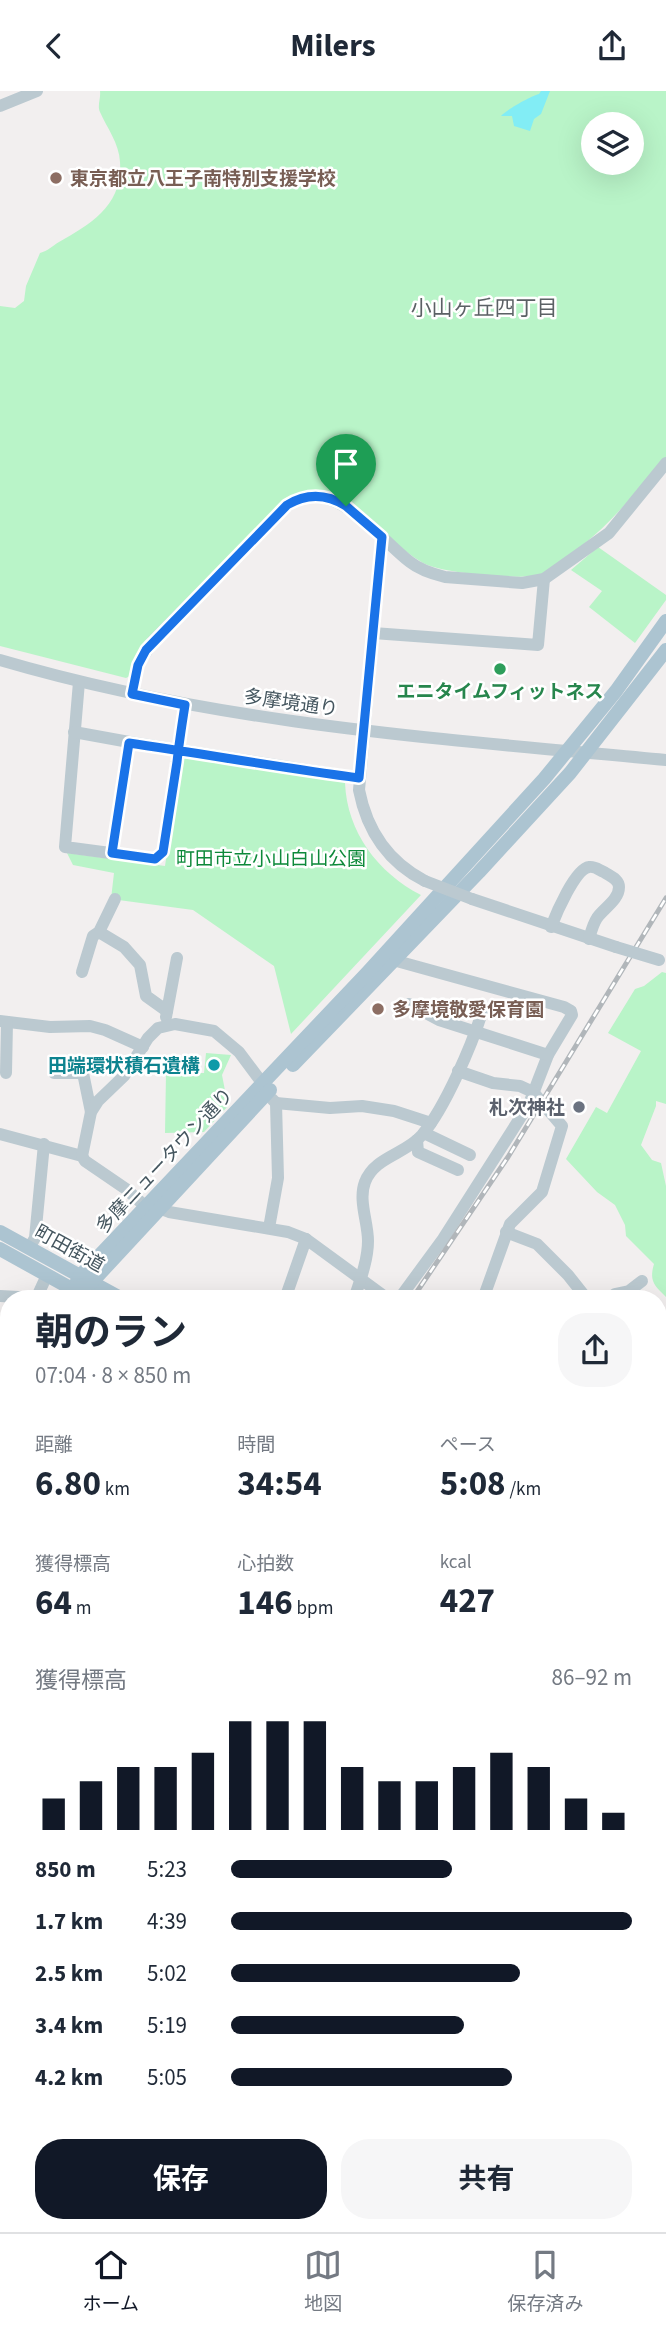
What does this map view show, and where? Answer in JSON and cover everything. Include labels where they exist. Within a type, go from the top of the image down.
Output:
[{"type":"main road","name":"多摩ニュータウン通り","points":[[78,1286],[146,1207],[268,1093],[568,751],[616,691],[666,621]]},
{"type":"main road","name":"多摩ニュータウン通り","points":[[78,1286],[161,1209],[178,1187],[479,872],[586,753],[666,650]]},
{"type":"main road","name":"町田街道","points":[[0,1232],[29,1248],[78,1286]]},
{"type":"main road","name":"町田街道","points":[[0,1249],[47,1275],[78,1286]]},
{"type":"street","points":[[0,106],[37,91]]},
{"type":"street","points":[[132,694],[138,665],[146,650],[287,505],[311,496],[333,499],[346,506],[419,568],[445,577],[522,583],[544,579],[609,533],[666,463]]},
{"type":"street","points":[[382,537],[359,778],[362,806],[374,836],[393,859],[425,881],[589,939],[663,961]]},
{"type":"street","points":[[373,633],[538,645],[544,579]]},
{"type":"street","name":"多摩境通り","points":[[0,660],[132,694],[292,722],[666,760]]},
{"type":"street","points":[[79,682],[65,846],[155,859],[163,852],[185,705]]},
{"type":"street","points":[[74,731],[129,743],[359,778]]},
{"type":"street","points":[[112,853],[129,743]]},
{"type":"street","points":[[551,926],[579,875],[584,869],[594,867],[614,878],[619,889],[612,903],[595,922],[589,939]]},
{"type":"street","points":[[82,972],[93,936],[99,932],[114,899]]},
{"type":"street","points":[[99,932],[124,947],[140,965],[146,996],[166,1018],[214,1031],[239,1052],[268,1093],[278,1178],[269,1228]]},
{"type":"street","points":[[82,1156],[91,1112],[98,1101],[124,1076],[166,1018],[177,958]]},
{"type":"street","points":[[393,960],[569,1009],[572,1015],[548,1055],[529,1104],[443,1238],[405,1290]]},
{"type":"street","points":[[409,1004],[439,1020],[548,1055]]},
{"type":"street","points":[[457,1170],[418,1152],[424,1132],[458,1071],[475,1033],[482,1009]]},
{"type":"street","points":[[6,1073],[4,1021],[50,1027],[90,1026],[106,1030],[143,1047]]},
{"type":"street","points":[[458,1071],[493,1083],[520,1086],[533,1092],[562,1126],[542,1192],[510,1224],[489,1290]]},
{"type":"street","points":[[54,1073],[83,1073],[91,1112]]},
{"type":"street","points":[[268,1093],[330,1108],[362,1106],[394,1111],[424,1132],[470,1155]]},
{"type":"street","points":[[357,1290],[368,1245],[363,1199],[365,1182],[379,1163],[424,1132]]},
{"type":"street","points":[[0,1134],[82,1156],[146,1207]]},
{"type":"street","points":[[29,1248],[35,1238],[44,1144]]},
{"type":"street","points":[[161,1209],[288,1232],[306,1240],[375,1290]]},
{"type":"street","points":[[506,1232],[537,1244],[580,1290]]},
{"type":"street","points":[[288,1290],[306,1240]]},
{"type":"street","points":[[40,1290],[47,1275]]},
{"type":"street","points":[[638,1290],[642,1280]]},
{"type":"green space","points":[[100,91],[666,91],[666,457],[594,536],[552,568],[538,575],[480,575],[432,567],[405,551],[354,507],[337,497],[318,492],[298,495],[276,508],[145,641],[134,661],[130,676],[126,678],[0,646],[0,306],[15,308],[24,301],[26,286],[40,253],[93,220],[103,211],[116,190],[120,177],[119,155],[99,105]]},
{"type":"green space","points":[[598,547],[666,595],[666,600],[635,643],[589,607],[602,591],[571,570]]},
{"type":"green space","name":"町田市立小山白山公園","points":[[185,755],[341,780],[345,783],[352,818],[368,849],[391,875],[421,895],[291,1034],[274,966],[193,910],[111,899],[114,873],[73,865],[67,853],[165,866],[181,757]]},
{"type":"green space","points":[[662,972],[666,973],[666,1104],[656,1101],[641,1145],[652,1160],[661,1163],[666,1186],[666,1290],[659,1290],[654,1282],[654,1264],[626,1236],[625,1225],[615,1205],[597,1192],[566,1159],[596,1107],[607,1113],[641,1051],[608,1033],[635,989],[644,986]]},
{"type":"green space","points":[[206,1053],[231,1055],[222,1075],[228,1106],[204,1132],[165,1133],[166,1073],[204,1073]]},
{"type":"water","points":[[541,91],[550,91],[541,114],[534,119],[530,131],[514,126],[512,116],[501,116],[539,94]]},
{"type":"railway","points":[[418,1290],[508,1157],[666,898]]},
{"type":"place","name":"東京都立八王子南特別支援学校","points":[[56,178]]},
{"type":"place","name":"エニタイムフィットネス","points":[[500,669]]},
{"type":"place","name":"多摩境敬愛保育園","points":[[378,1009]]},
{"type":"place","name":"田端環状積石遺構","points":[[214,1065]]},
{"type":"place","name":"札次神社","points":[[579,1107]]},
{"type":"district","name":"小山ヶ丘四丁目","points":[[484,308]]},
{"type":"route","points":[[346,506],[333,499],[317,496],[300,498],[287,505],[153,641],[141,657],[132,694],[185,705],[178,750],[177,762],[163,852],[155,859],[112,853],[129,743],[178,750],[192,752],[359,778],[382,537],[346,506]]}]
